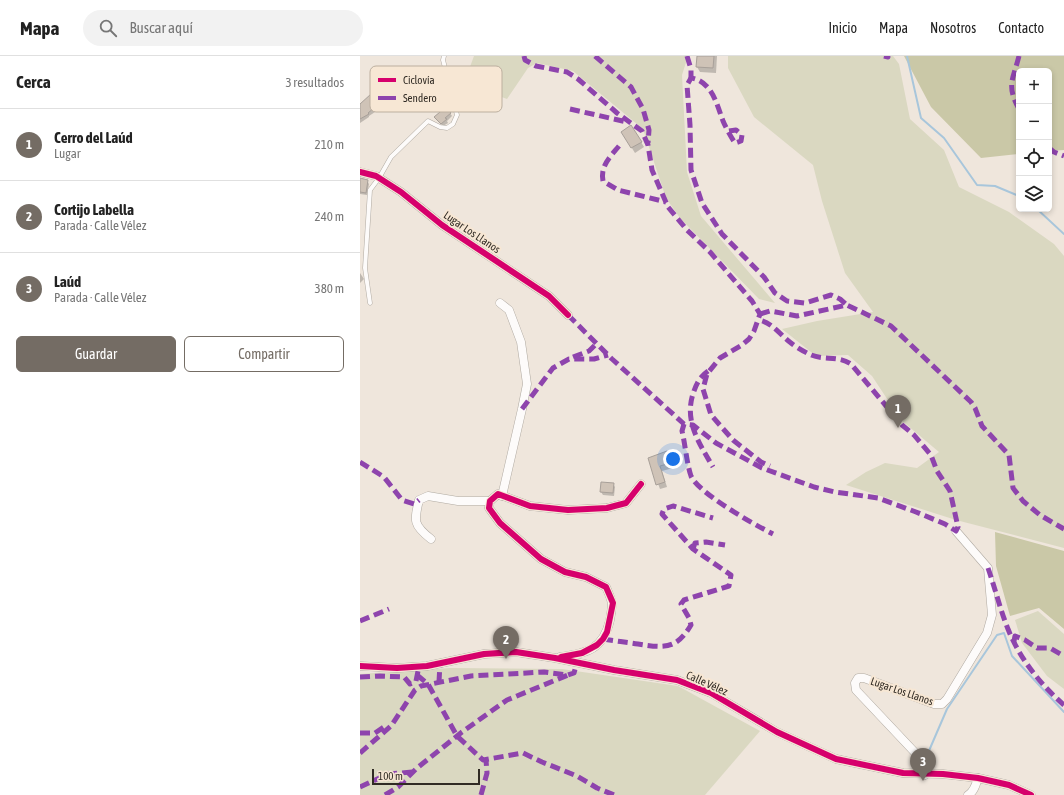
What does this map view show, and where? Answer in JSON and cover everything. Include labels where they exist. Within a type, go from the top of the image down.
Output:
[{"type":"street","name":"Lugar Los Llanos","points":[[360,172],[379,178],[401,192],[442,225],[549,296],[568,315]]},
{"type":"street","points":[[500,302],[509,310],[522,342],[527,384],[502,496]]},
{"type":"street","points":[[431,539],[420,530],[415,517],[419,500],[428,496],[458,501],[490,501],[498,494],[530,506],[568,510],[607,508],[626,502],[641,484]]},
{"type":"street","points":[[490,501],[490,508],[500,523],[542,559],[565,572],[586,577],[606,587],[613,603],[607,632],[603,639],[582,654],[555,658]]},
{"type":"street","name":"Lugar Los Llanos","points":[[925,775],[922,760],[856,690],[855,683],[858,678],[864,678],[934,704],[942,704],[947,699],[987,633],[992,615],[988,568],[956,531]]},
{"type":"street","name":"Calle Vélez","points":[[360,666],[396,668],[426,666],[484,654],[516,652],[677,680],[710,693],[777,732],[836,759],[903,773],[925,775],[943,774],[978,778],[1009,785],[1031,795]]},
{"type":"street","points":[[971,795],[978,778]]},
{"type":"lane","points":[[444,56],[443,60],[445,66]]},
{"type":"lane","points":[[370,303],[365,268],[370,190],[391,157],[428,121],[440,128],[447,128],[453,124],[457,115],[456,112]]},
{"type":"shaded area","points":[[474,56],[688,56],[682,75],[687,172],[701,216],[775,303],[759,299],[680,218],[666,198],[643,129],[573,71],[537,63],[528,68],[507,99],[502,97],[502,66],[470,66]]},
{"type":"shaded area","points":[[728,56],[893,56],[899,64],[910,119],[944,150],[959,187],[1009,212],[1054,244],[1064,256],[1064,548],[956,520],[846,485],[866,472],[885,463],[917,468],[939,452],[901,420],[872,376],[848,355],[816,356],[782,329],[817,321],[873,312],[845,273],[822,201],[813,165],[754,117],[728,68]]},
{"type":"shaded area","points":[[904,56],[1064,56],[1064,150],[1052,151],[1052,68],[1016,68],[1016,154],[981,158],[931,107]]},
{"type":"shaded area","points":[[995,532],[1064,551],[1064,629],[1039,608],[1010,616],[996,566]]},
{"type":"shaded area","points":[[1038,611],[1064,634],[1064,689],[1047,676],[1022,643],[1015,620]]},
{"type":"shaded area","points":[[450,668],[562,669],[678,686],[760,731],[705,795],[360,795],[360,674]]},
{"type":"building","points":[[697,56],[714,56],[713,68],[696,67]]},
{"type":"building","points":[[370,95],[369,114],[360,119],[360,104]]},
{"type":"building","points":[[440,112],[451,113],[441,124],[434,117]]},
{"type":"building","points":[[631,125],[642,142],[631,148],[621,132]]},
{"type":"building","points":[[360,178],[368,180],[366,193],[360,192]]},
{"type":"building","points":[[667,451],[671,463],[660,466],[665,482],[656,485],[648,458]]},
{"type":"building","points":[[601,482],[614,483],[613,493],[600,492]]},
{"type":"waterway","points":[[907,56],[921,118],[944,138],[977,185],[995,186],[1016,195]]},
{"type":"waterway","points":[[1040,212],[1064,234]]},
{"type":"waterway","points":[[925,760],[947,709],[997,635],[1004,633],[1012,656],[1064,712]]},
{"type":"marked path","points":[[524,56],[525,60],[536,66],[567,72],[578,79],[617,113],[642,131],[648,145],[652,170],[668,207],[687,230],[710,252],[752,301],[760,314],[754,331],[749,339],[720,358],[707,374],[703,389],[711,415],[733,440],[761,462],[770,466]]},
{"type":"marked path","points":[[595,56],[631,87],[643,109],[649,130],[648,143]]},
{"type":"marked path","points":[[687,56],[691,69],[691,78]]},
{"type":"marked path","points":[[884,56],[888,57],[887,56]]},
{"type":"marked path","points":[[1016,104],[1013,94],[1012,82],[1019,56]]},
{"type":"marked path","points":[[729,131],[736,130],[742,135],[741,141],[735,143],[733,141],[724,124],[716,101],[709,89],[698,80],[691,78],[687,85],[691,170],[702,203],[722,234],[764,277],[775,293],[787,301],[805,303],[831,295],[840,299],[847,305]]},
{"type":"marked path","points":[[570,109],[627,122]]},
{"type":"marked path","points":[[619,146],[604,166],[602,176],[603,181],[618,190],[666,202]]},
{"type":"marked path","points":[[1052,150],[1064,156]]},
{"type":"marked path","points":[[760,314],[770,311],[797,316],[847,305],[891,326],[971,402],[982,426],[1009,455],[1013,488],[1023,501],[1040,515],[1064,529]]},
{"type":"marked path","points":[[568,315],[612,359],[684,424],[693,425],[716,443],[762,468],[814,487],[835,492],[878,498],[945,524],[956,531],[958,527],[950,491],[937,471],[931,455],[914,435],[902,425],[851,364],[846,361],[809,354],[787,340],[768,323],[758,320]]},
{"type":"marked path","points":[[573,357],[589,351],[597,343]]},
{"type":"marked path","points":[[522,409],[553,368],[569,359],[594,359],[608,355]]},
{"type":"marked path","points":[[708,371],[701,377],[695,388],[690,412],[694,431],[713,467]]},
{"type":"marked path","points":[[684,424],[682,431],[688,466],[691,476],[696,483],[704,491],[728,508],[773,534]]},
{"type":"marked path","points":[[360,462],[384,477],[402,500],[414,504],[419,500]]},
{"type":"marked path","points":[[603,639],[655,646],[674,643],[680,639],[691,625],[689,618],[681,604],[684,600],[729,586],[731,575],[693,549],[662,514],[664,509],[673,506],[713,518]]},
{"type":"marked path","points":[[693,549],[695,543],[706,542],[725,545]]},
{"type":"marked path","points":[[988,568],[1005,621],[1018,651],[1039,680],[1064,705]]},
{"type":"marked path","points":[[360,621],[389,609]]},
{"type":"marked path","points":[[1014,641],[1015,636],[1025,640],[1037,648],[1050,648],[1064,656]]},
{"type":"marked path","points":[[360,753],[391,726],[415,690],[421,686],[471,676],[544,672],[568,675],[574,673],[577,662]]},
{"type":"marked path","points":[[439,682],[440,663]]},
{"type":"marked path","points":[[360,677],[404,677],[410,684],[416,681],[418,671]]},
{"type":"marked path","points":[[417,675],[428,684],[457,736],[483,760],[523,753],[577,776],[597,788],[614,795]]},
{"type":"marked path","points":[[385,795],[398,787],[417,768],[462,732],[507,700],[568,675]]},
{"type":"marked path","points":[[360,733],[375,733],[384,727]]},
{"type":"marked path","points":[[481,795],[487,773],[486,760]]},
{"type":"marked path","points":[[360,787],[388,774],[413,772]]},
{"type":"cycle path","points":[[360,172],[376,176],[401,192],[442,225],[549,296],[568,315]]},
{"type":"cycle path","points":[[561,657],[582,653],[597,645],[603,639],[607,632],[613,603],[606,587],[586,577],[565,572],[541,559],[500,523],[489,508],[490,501],[498,494],[530,506],[568,510],[607,508],[626,503],[641,484]]},
{"type":"cycle path","points":[[360,666],[397,668],[427,666],[484,654],[516,652],[677,680],[711,693],[777,732],[836,759],[903,773],[943,774],[978,778],[1009,785],[1031,795]]},
{"type":"place","name":"Cerro del Laúd","points":[[898,428]]},
{"type":"place","name":"Cortijo Labella","points":[[506,659]]},
{"type":"place","name":"Laúd","points":[[923,781]]}]
